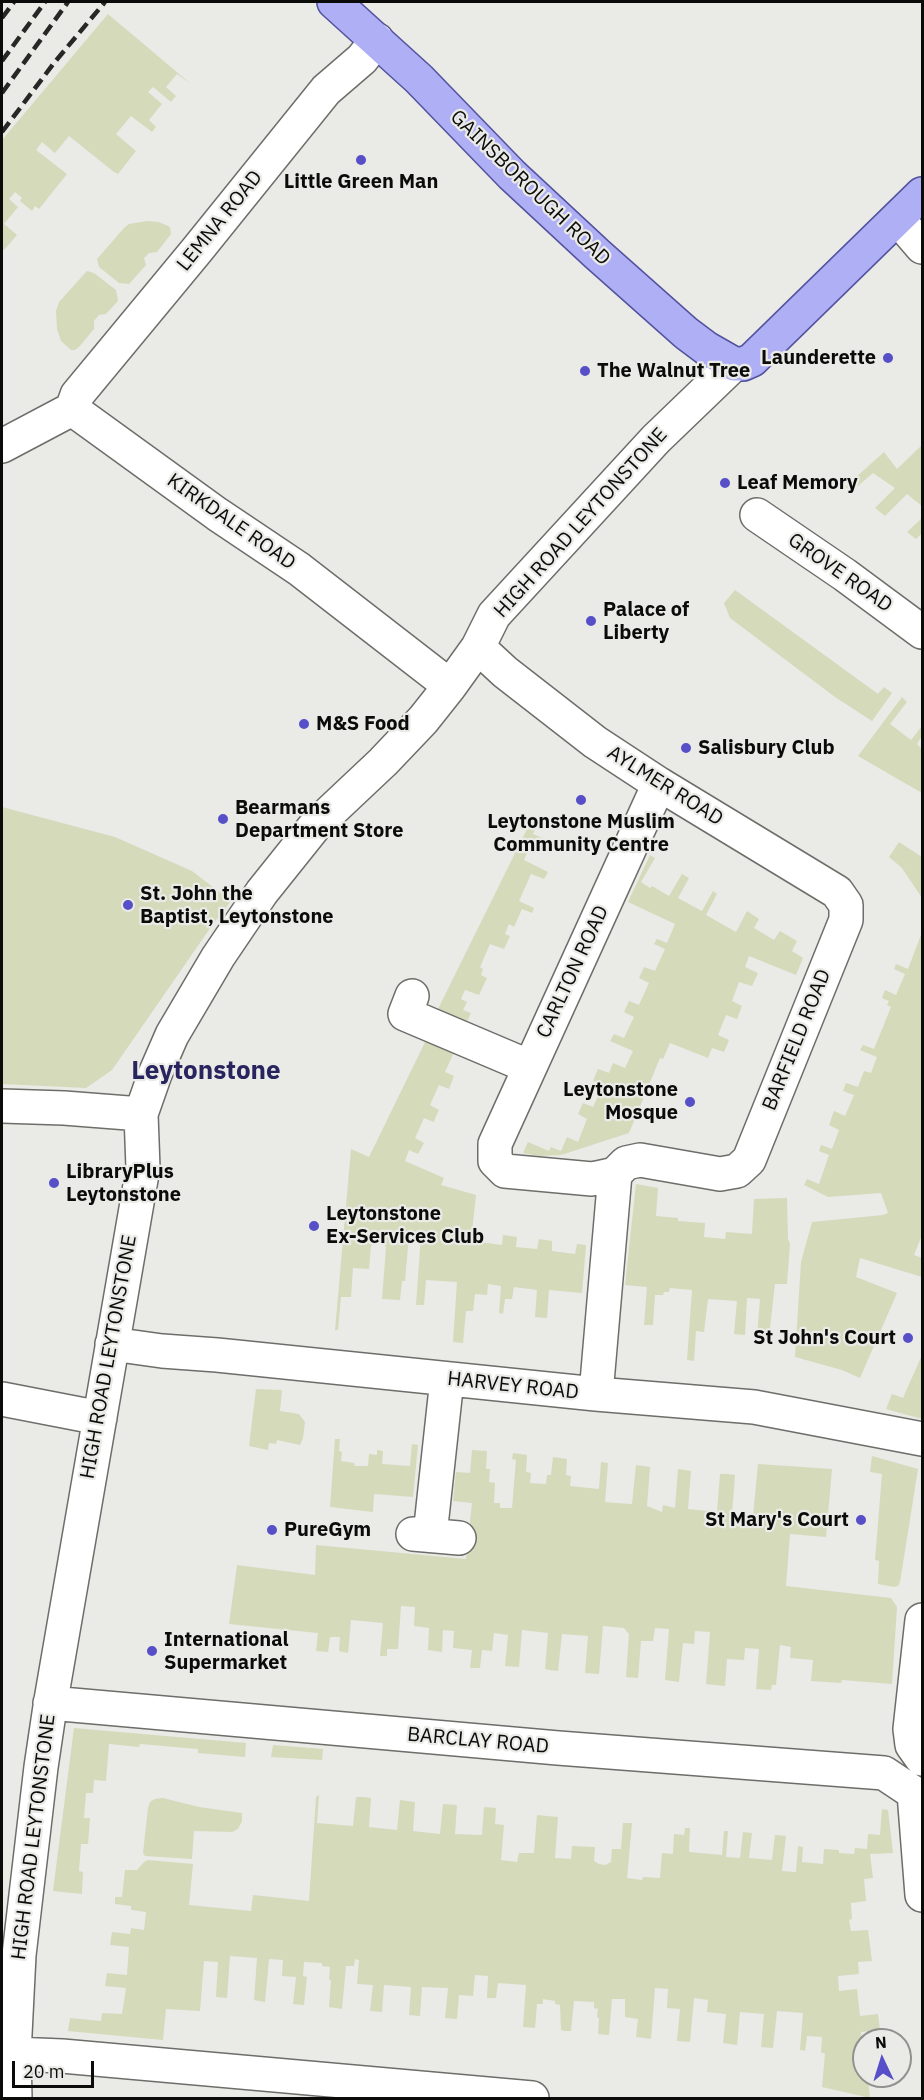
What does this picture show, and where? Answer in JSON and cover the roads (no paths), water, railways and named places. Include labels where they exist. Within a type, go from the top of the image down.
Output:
[{"type":"main road","name":"GAINSBOROUGH ROAD","points":[[334,2],[377,40],[512,175],[597,254],[686,333],[734,364]]},
{"type":"main road","name":"HIGH ROAD LEYTONSTONE","points":[[734,364],[743,364],[752,360],[922,194]]},
{"type":"street","name":"LEMNA ROAD","points":[[72,409],[77,395],[326,90],[362,59],[377,40]]},
{"type":"street","points":[[898,219],[922,247]]},
{"type":"street","name":"HIGH ROAD LEYTONSTONE","points":[[15,2098],[10,2047],[50,1703],[143,1168],[141,1114],[155,1074],[172,1035],[218,957],[262,892],[314,827],[383,762],[423,720],[478,647],[494,615],[656,439],[734,364]]},
{"type":"street","points":[[2,446],[72,409]]},
{"type":"street","name":"KIRKDALE ROAD","points":[[72,409],[217,514],[299,569],[450,686]]},
{"type":"street","name":"GROVE ROAD","points":[[757,515],[845,575],[922,632]]},
{"type":"street","name":"AYLMER ROAD","points":[[478,647],[505,672],[590,738],[659,784],[837,892],[846,905],[846,920]]},
{"type":"street","name":"CARLTON ROAD","points":[[615,1174],[592,1179],[506,1171],[495,1161],[495,1144],[659,784]]},
{"type":"street","name":"BARFIELD ROAD","points":[[615,1174],[626,1163],[640,1160],[720,1174],[737,1171],[749,1160],[846,920]]},
{"type":"street","points":[[412,996],[405,1014],[530,1067]]},
{"type":"street","points":[[2,1106],[141,1114]]},
{"type":"street","points":[[596,1394],[615,1174]]},
{"type":"street","name":"HARVEY ROAD","points":[[112,1344],[596,1394],[754,1407],[918,1438]]},
{"type":"street","points":[[434,1536],[447,1379]]},
{"type":"street","points":[[2,1399],[100,1418]]},
{"type":"street","points":[[922,1620],[910,1729],[922,1895]]},
{"type":"street","name":"BARCLAY ROAD","points":[[50,1703],[546,1747],[884,1773],[913,1772]]},
{"type":"street","points":[[10,2047],[73,2057],[532,2098]]},
{"type":"railway","points":[[2,18],[14,2]]},
{"type":"railway","points":[[2,61],[45,2]]},
{"type":"railway","points":[[2,93],[68,2]]},
{"type":"railway","points":[[2,132],[54,63],[105,2]]},
{"type":"place","name":"Little Green Man","points":[[361,160]]},
{"type":"place","name":"Launderette","points":[[888,358]]},
{"type":"place","name":"The Walnut Tree","points":[[585,371]]},
{"type":"place","name":"Leaf Memory","points":[[725,483]]},
{"type":"place","name":"Palace of Liberty","points":[[591,621]]},
{"type":"place","name":"M&S Food","points":[[304,724]]},
{"type":"place","name":"Salisbury Club","points":[[686,748]]},
{"type":"place","name":"Leytonstone Muslim Community Centre","points":[[581,800]]},
{"type":"place","name":"Bearmans Department Store","points":[[223,819]]},
{"type":"place","name":"St. John the Baptist, Leytonstone","points":[[128,905]]},
{"type":"place","name":"Leytonstone Mosque","points":[[690,1102]]},
{"type":"place","name":"LibraryPlus Leytonstone","points":[[54,1183]]},
{"type":"place","name":"Leytonstone Ex-Services Club","points":[[314,1226]]},
{"type":"place","name":"St John's Court","points":[[908,1338]]},
{"type":"place","name":"St Mary's Court","points":[[861,1520]]},
{"type":"place","name":"PureGym","points":[[272,1530]]},
{"type":"place","name":"International Supermarket","points":[[152,1651]]},
{"type":"district","name":"Leytonstone","points":[[206,1071]]}]
